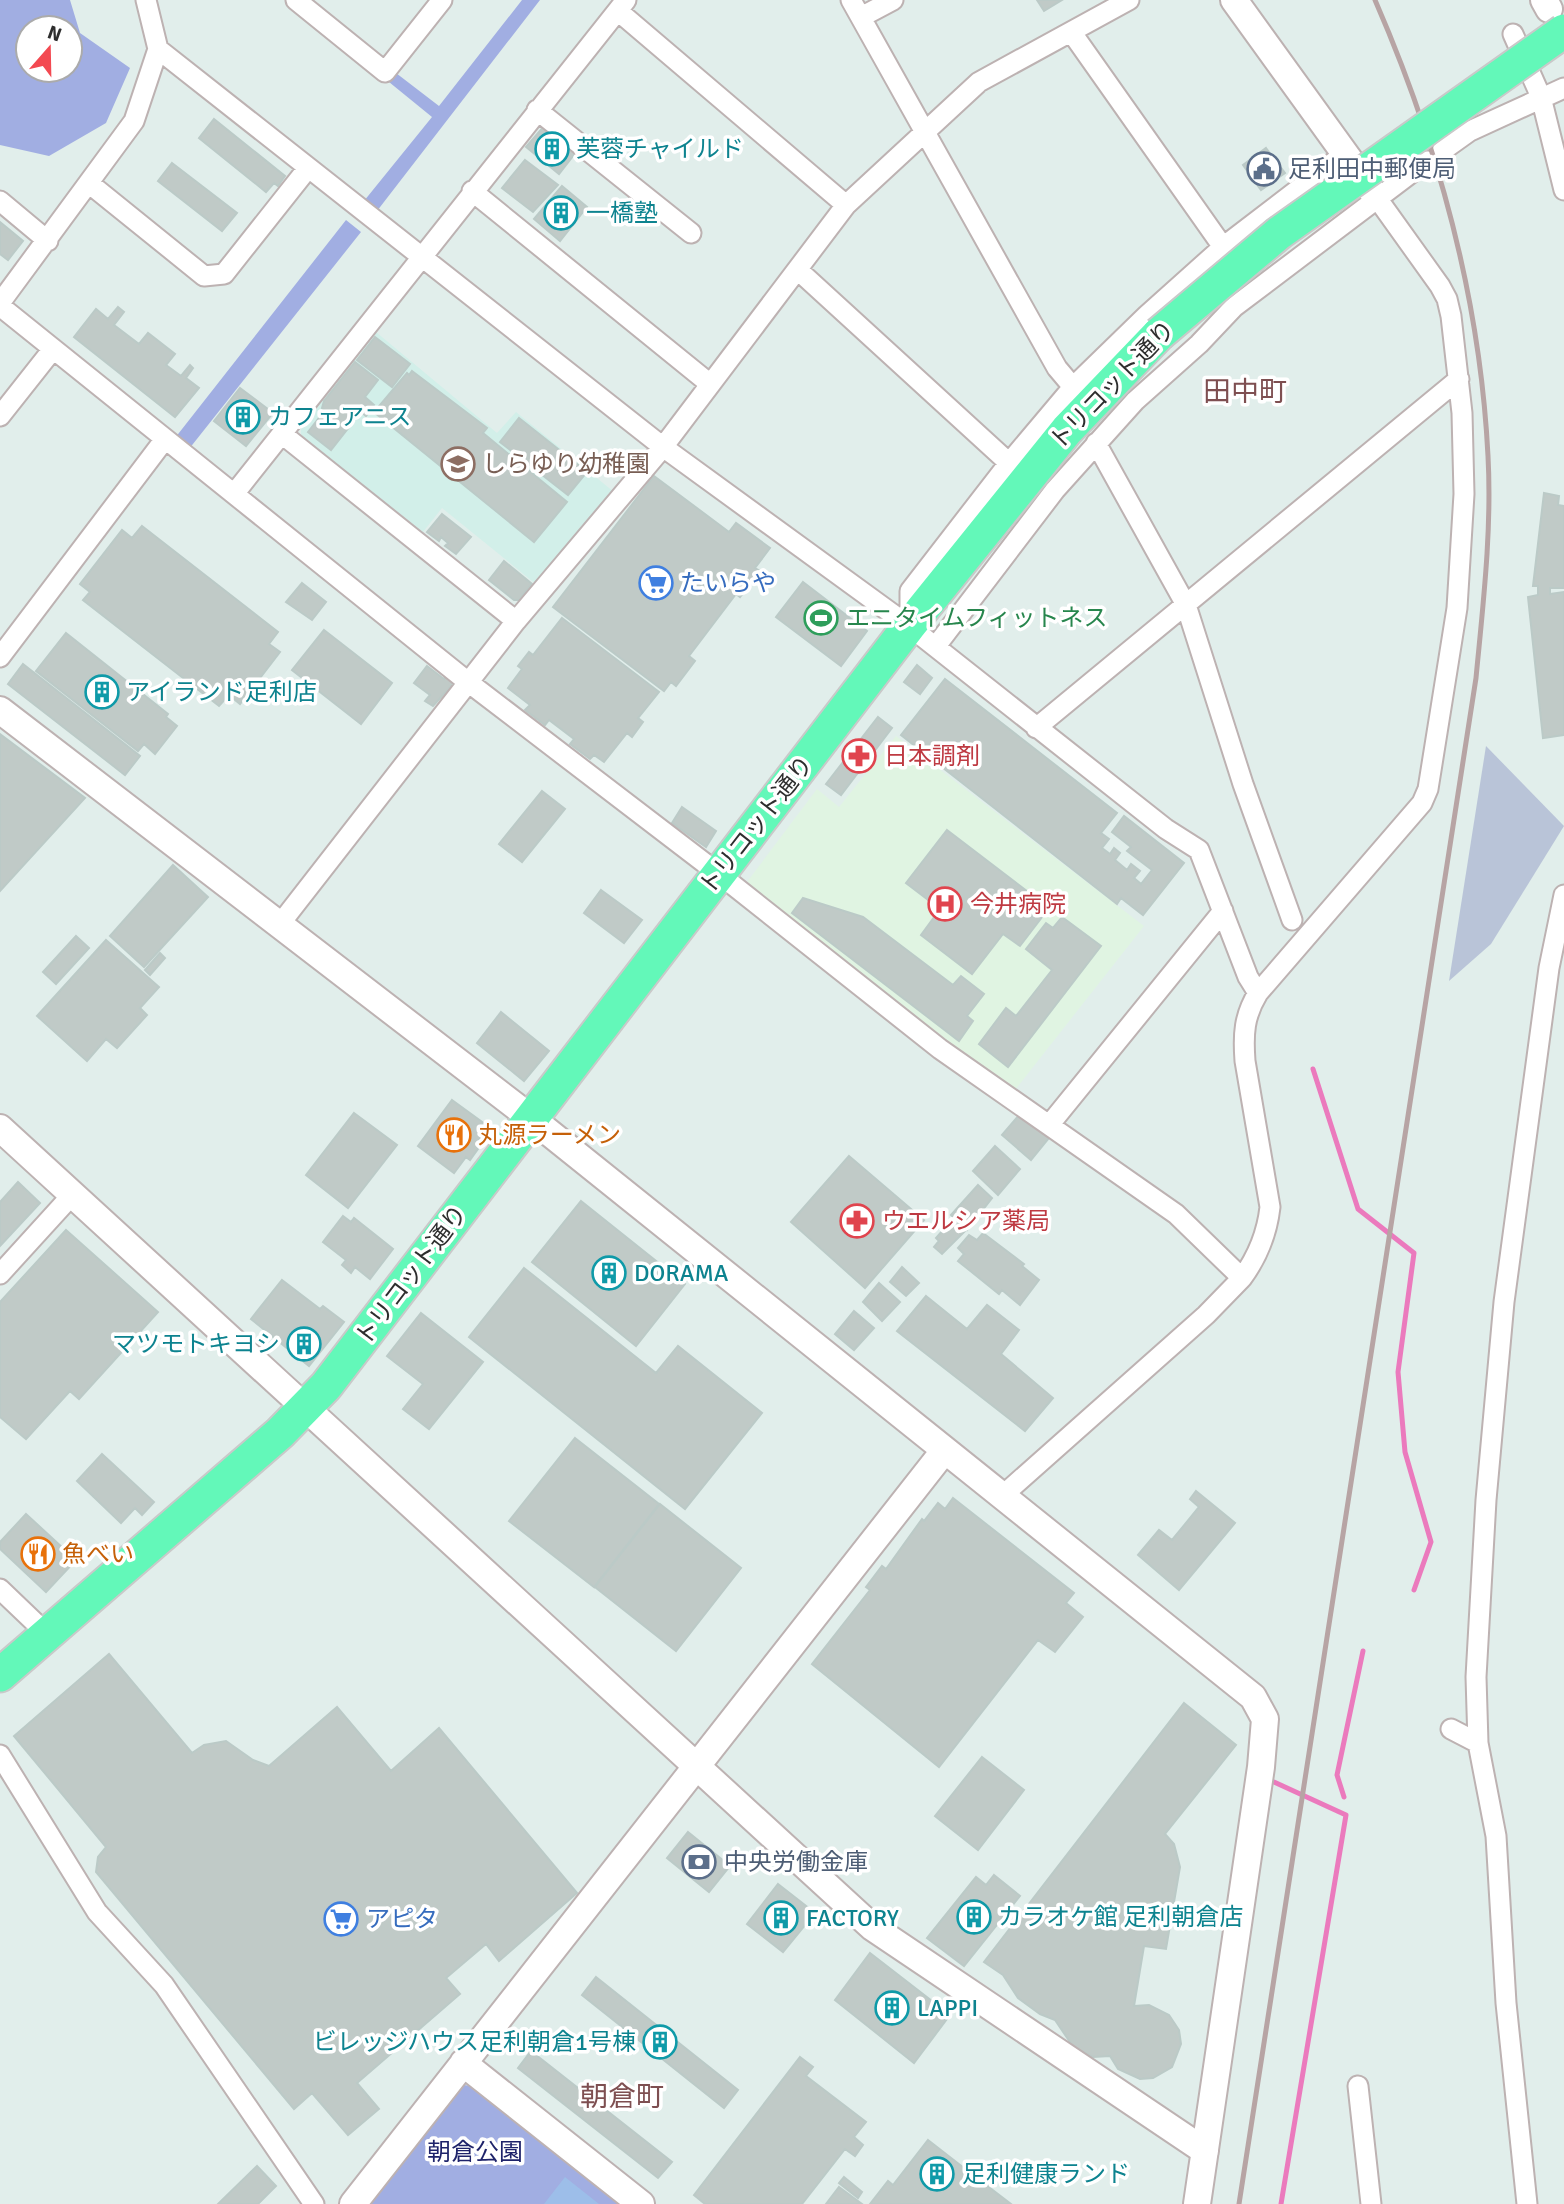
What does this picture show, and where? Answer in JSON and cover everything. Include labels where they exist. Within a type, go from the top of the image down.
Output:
[{"type":"highway","name":"トリコット通り","points":[[0,1675],[304,1409],[326,1386],[909,626],[1058,440],[1101,392],[1159,334],[1279,233],[1555,10]]},
{"type":"street","points":[[146,0],[158,49],[134,121],[0,305],[468,682],[719,874],[940,1049],[1176,1214],[1242,1278]]},
{"type":"street","points":[[296,0],[385,72],[442,0]]},
{"type":"street","points":[[851,0],[1057,368],[1073,387]]},
{"type":"street","points":[[861,18],[894,0]]},
{"type":"street","points":[[280,924],[516,621],[663,447],[799,271],[846,205],[978,82],[1129,0]]},
{"type":"street","points":[[1002,1496],[1206,1315],[1242,1278],[1257,1257],[1268,1224],[1270,1207],[1243,1039],[1248,1010],[1258,993],[1422,803],[1428,789],[1457,608],[1464,481],[1459,379],[1447,299],[1234,0]]},
{"type":"street","points":[[234,494],[622,5],[846,205]]},
{"type":"street","points":[[1072,33],[1223,247]]},
{"type":"street","points":[[1513,34],[1541,97],[1564,190]]},
{"type":"street","points":[[158,49],[663,447],[936,646],[1166,829],[1199,850],[1248,977],[1258,993]]},
{"type":"street","points":[[936,646],[1096,443],[1234,307],[1377,198],[1471,131],[1564,88]]},
{"type":"street","points":[[537,110],[691,233]]},
{"type":"street","points":[[909,626],[911,591],[1009,463],[1073,387],[1147,314],[1223,247],[1343,155]]},
{"type":"street","points":[[90,184],[204,276],[224,274],[308,168]]},
{"type":"street","points":[[472,191],[710,384]]},
{"type":"street","points":[[0,201],[48,241]]},
{"type":"street","points":[[799,271],[1009,463]]},
{"type":"street","points":[[0,416],[53,349]]},
{"type":"street","points":[[1036,728],[1459,379]]},
{"type":"street","points":[[282,435],[516,621]]},
{"type":"street","points":[[0,657],[165,439]]},
{"type":"street","points":[[1096,443],[1186,605],[1243,784],[1292,920]]},
{"type":"street","points":[[0,710],[531,1118],[1253,1697],[1265,1718],[1197,2204]]},
{"type":"street","points":[[1527,2204],[1506,2003],[1496,1836],[1478,1743],[1476,1677],[1485,1514],[1504,1302],[1549,968],[1564,895]]},
{"type":"street","points":[[1050,1124],[1223,911]]},
{"type":"street","points":[[0,1128],[872,1927],[1205,2151]]},
{"type":"street","points":[[0,1274],[72,1195]]},
{"type":"street","points":[[353,2204],[944,1451]]},
{"type":"street","points":[[0,1589],[47,1635]]},
{"type":"street","points":[[1451,1729],[1478,1743]]},
{"type":"street","points":[[0,1755],[97,1912],[164,1985],[314,2204]]},
{"type":"street","points":[[463,2063],[641,2204]]},
{"type":"street","points":[[1358,2086],[1371,2204]]},
{"type":"shaded area","name":"しらゆり幼稚園","points":[[376,332],[497,433],[516,412],[614,492],[537,585],[442,508],[423,532],[301,436],[301,427]]},
{"type":"shaded area","name":"今井病院","points":[[896,736],[1144,926],[1015,1090],[909,1014],[747,882],[817,789],[839,807]]},
{"type":"shaded area","points":[[1486,746],[1564,826],[1491,944],[1449,981]]},
{"type":"shaded area","points":[[565,2177],[599,2204],[544,2204]]},
{"type":"green space","points":[[0,0],[70,0],[74,14],[14,14],[14,84],[84,84],[84,36],[130,68],[106,123],[49,156],[0,145]]},
{"type":"green space","points":[[522,0],[540,0],[377,211],[364,201],[432,117],[389,82],[396,73],[439,106]]},
{"type":"green space","points":[[346,220],[361,232],[189,449],[175,438]]},
{"type":"green space","name":"朝倉公園","points":[[463,2085],[474,2086],[626,2204],[367,2204]]},
{"type":"building","points":[[1037,0],[1062,0],[1044,11]]},
{"type":"building","points":[[214,119],[285,176],[278,186],[274,183],[266,192],[199,138]]},
{"type":"building","name":"芙蓉チャイルド","points":[[546,124],[577,151],[559,174],[526,147]]},
{"type":"building","name":"足利田中郵便局","points":[[1266,148],[1285,173],[1261,190],[1243,165]]},
{"type":"building","points":[[525,160],[558,185],[533,212],[502,188]]},
{"type":"building","points":[[172,163],[237,213],[222,231],[158,181]]},
{"type":"building","name":"一橋塾","points":[[562,186],[587,207],[560,241],[534,219]]},
{"type":"building","points":[[0,222],[23,241],[8,260],[0,254]]},
{"type":"building","points":[[118,307],[124,312],[114,325],[139,344],[148,333],[175,354],[166,365],[181,376],[190,365],[193,368],[186,378],[199,388],[175,417],[74,337],[96,309],[108,319]]},
{"type":"building","points":[[375,337],[410,364],[392,387],[357,360]]},
{"type":"building","points":[[355,362],[378,380],[365,397],[374,405],[366,416],[361,412],[331,450],[308,432],[325,410],[322,408],[324,401]]},
{"type":"building","points":[[412,371],[487,428],[483,433],[567,502],[534,542],[374,412],[407,373],[409,375]]},
{"type":"building","name":"カフェアニス","points":[[240,388],[273,413],[246,446],[214,421]]},
{"type":"building","points":[[519,418],[587,472],[568,495],[500,442]]},
{"type":"building","points":[[654,476],[729,532],[736,523],[770,548],[755,568],[760,571],[740,597],[736,594],[689,656],[695,661],[676,686],[671,682],[664,691],[553,607]]},
{"type":"building","points":[[1544,493],[1559,496],[1558,505],[1564,506],[1564,588],[1550,588],[1550,594],[1564,592],[1564,735],[1543,738],[1528,597],[1538,595],[1538,586],[1533,586]]},
{"type":"building","points":[[442,514],[471,537],[456,554],[445,546],[448,543],[441,537],[439,541],[427,532]]},
{"type":"building","points":[[142,526],[278,632],[269,644],[280,652],[240,704],[229,695],[219,706],[83,600],[90,592],[80,584],[122,530],[132,538]]},
{"type":"building","points":[[504,561],[532,584],[519,600],[514,600],[489,580]]},
{"type":"building","points":[[803,582],[867,631],[841,666],[776,617]]},
{"type":"building","points":[[302,583],[326,602],[312,620],[286,602]]},
{"type":"building","points":[[562,618],[659,692],[638,718],[643,722],[632,737],[627,733],[604,762],[594,755],[590,759],[570,744],[574,739],[549,720],[545,725],[525,710],[530,705],[508,688],[522,669],[518,666],[529,652],[533,655]]},
{"type":"building","points":[[324,630],[392,683],[361,724],[292,670]]},
{"type":"building","name":"アイランド足利店","points":[[66,633],[168,714],[166,717],[177,726],[155,754],[144,744],[138,751],[36,671]]},
{"type":"building","points":[[23,664],[140,756],[125,775],[8,684]]},
{"type":"building","points":[[917,665],[932,678],[920,694],[904,682]]},
{"type":"building","points":[[427,666],[444,679],[446,676],[455,682],[433,706],[425,701],[430,695],[414,683]]},
{"type":"building","points":[[945,679],[1117,813],[1101,833],[1109,839],[1102,848],[1110,854],[1114,848],[1120,853],[1115,860],[1127,870],[1131,864],[1140,871],[1134,878],[1141,884],[1152,870],[1127,851],[1131,847],[1112,832],[1124,816],[1184,863],[1143,915],[1121,898],[1117,904],[901,735]]},
{"type":"building","name":"日本調剤","points":[[878,717],[892,728],[841,795],[826,784]]},
{"type":"building","points":[[0,734],[85,798],[0,891]]},
{"type":"building","points":[[542,791],[565,809],[522,862],[499,844]]},
{"type":"building","points":[[682,807],[716,831],[706,847],[672,823]]},
{"type":"building","points":[[947,830],[1049,908],[1020,946],[1003,934],[972,974],[921,935],[940,909],[906,883]]},
{"type":"building","points":[[173,865],[208,897],[144,967],[110,936]]},
{"type":"building","points":[[601,890],[642,920],[624,943],[584,913]]},
{"type":"building","points":[[803,898],[863,917],[953,985],[961,976],[984,994],[967,1016],[973,1021],[959,1041],[792,913]]},
{"type":"building","points":[[1062,917],[1101,946],[1008,1067],[979,1044],[1006,1008],[1016,1016],[1052,970],[1026,949],[1046,923],[1053,928]]},
{"type":"building","points":[[76,936],[89,948],[56,984],[43,972]]},
{"type":"building","points":[[106,940],[159,987],[140,1008],[147,1015],[117,1048],[106,1039],[87,1061],[37,1016]]},
{"type":"building","points":[[160,953],[165,958],[150,975],[145,970]]},
{"type":"building","points":[[501,1012],[549,1051],[524,1081],[477,1043]]},
{"type":"building","name":"丸源ラーメン","points":[[452,1100],[489,1127],[477,1143],[480,1146],[470,1160],[466,1157],[454,1173],[418,1146]]},
{"type":"building","points":[[354,1113],[397,1145],[348,1208],[306,1175]]},
{"type":"building","points":[[1019,1115],[1049,1138],[1031,1160],[1002,1135]]},
{"type":"building","points":[[995,1146],[1020,1169],[998,1195],[973,1171]]},
{"type":"building","name":"ウエルシア薬局","points":[[849,1156],[924,1220],[865,1288],[791,1222]]},
{"type":"building","points":[[18,1182],[40,1203],[0,1246],[0,1202]]},
{"type":"building","points":[[978,1185],[992,1198],[967,1230],[951,1215]]},
{"type":"building","name":"DORAMA","points":[[581,1201],[685,1284],[636,1346],[532,1262]]},
{"type":"building","points":[[343,1216],[351,1222],[354,1218],[393,1249],[370,1279],[355,1267],[351,1273],[342,1265],[346,1260],[323,1242]]},
{"type":"building","points":[[952,1220],[965,1231],[942,1254],[934,1247],[939,1241],[936,1238]]},
{"type":"building","points":[[66,1230],[158,1312],[79,1399],[70,1391],[26,1439],[0,1417],[0,1302]]},
{"type":"building","points":[[983,1233],[1024,1264],[1022,1266],[1039,1280],[1020,1305],[1002,1290],[999,1294],[958,1261],[964,1254],[958,1248],[969,1235],[977,1240]]},
{"type":"building","points":[[902,1267],[919,1283],[906,1296],[890,1282]]},
{"type":"building","points":[[524,1268],[656,1373],[678,1346],[762,1413],[685,1509],[469,1337]]},
{"type":"building","name":"マツモトキヨシ","points":[[282,1280],[320,1309],[323,1306],[344,1322],[309,1366],[251,1319]]},
{"type":"building","points":[[879,1283],[900,1302],[882,1321],[863,1302]]},
{"type":"building","points":[[926,1296],[967,1329],[987,1305],[1019,1330],[1001,1354],[1053,1398],[1025,1431],[897,1331]]},
{"type":"building","points":[[854,1311],[874,1328],[854,1350],[835,1334]]},
{"type":"building","points":[[421,1313],[483,1362],[429,1429],[403,1409],[423,1384],[387,1356]]},
{"type":"building","points":[[575,1438],[659,1504],[594,1587],[509,1521]]},
{"type":"building","points":[[102,1454],[154,1502],[142,1515],[135,1508],[121,1523],[77,1481]]},
{"type":"building","points":[[1196,1491],[1235,1523],[1179,1590],[1138,1555],[1159,1530],[1172,1540],[1199,1507],[1190,1499]]},
{"type":"building","points":[[953,1498],[1074,1593],[1066,1603],[1083,1617],[1055,1652],[1038,1640],[939,1767],[812,1664],[870,1590],[866,1587],[882,1566],[886,1569],[922,1519],[924,1521],[938,1503],[945,1509]]},
{"type":"building","points":[[660,1504],[741,1568],[676,1651],[595,1587]]},
{"type":"building","name":"魚べい","points":[[26,1514],[76,1560],[46,1592],[0,1549],[0,1542]]},
{"type":"building","name":"アピタ","points":[[109,1654],[192,1753],[204,1745],[226,1741],[253,1760],[269,1766],[337,1707],[391,1771],[439,1728],[577,1893],[499,1961],[486,1944],[446,1978],[460,1994],[357,2083],[379,2109],[348,2135],[312,2093],[294,2109],[96,1872],[98,1857],[106,1847],[14,1736]]},
{"type":"building","points":[[1184,1703],[1236,1745],[1165,1834],[1174,1844],[1180,1867],[1166,1949],[1144,1946],[1134,2006],[1149,2005],[1169,2015],[1179,2030],[1181,2044],[1172,2067],[1153,2078],[1140,2079],[1118,2069],[1110,2056],[1093,2057],[1074,2048],[1055,2020],[1040,2014],[1018,1998],[1003,1975],[984,1962]]},
{"type":"building","points":[[982,1757],[1024,1790],[978,1850],[935,1816]]},
{"type":"building","name":"中央労働金庫","points":[[688,1832],[730,1866],[709,1892],[667,1858]]},
{"type":"building","name":"カラオケ館 足利朝倉店","points":[[994,1875],[1020,1896],[964,1966],[927,1938],[976,1877],[986,1885]]},
{"type":"building","name":"FACTORY","points":[[778,1884],[815,1913],[783,1952],[747,1924]]},
{"type":"building","name":"LAPPI","points":[[870,1953],[950,2015],[914,2063],[835,2000]]},
{"type":"building","name":"ビレッジハウス足利朝倉1号棟","points":[[596,1977],[738,2090],[724,2108],[582,1995]]},
{"type":"building","points":[[531,2051],[672,2162],[658,2178],[518,2068]]},
{"type":"building","points":[[800,2057],[813,2067],[806,2076],[866,2122],[854,2137],[863,2145],[855,2156],[845,2149],[802,2204],[705,2204],[694,2195]]},
{"type":"building","name":"足利健康ランド","points":[[928,2140],[1011,2204],[870,2204],[888,2181],[893,2185]]},
{"type":"building","points":[[257,2166],[276,2186],[258,2204],[218,2204]]},
{"type":"building","points":[[844,2177],[862,2192],[858,2198],[839,2183]]},
{"type":"building","points":[[839,2187],[862,2204],[826,2204]]},
{"type":"waterway","points":[[1313,1069],[1358,1209],[1414,1253],[1398,1372],[1405,1452],[1431,1542],[1414,1590]]},
{"type":"waterway","points":[[1344,1797],[1337,1775],[1363,1651]]},
{"type":"waterway","points":[[1274,1782],[1346,1815],[1281,2204]]},
{"type":"railway","points":[[1239,2204],[1476,678],[1486,567],[1488,456],[1476,338],[1465,280],[1436,166],[1398,55],[1375,0]]},
{"type":"place","name":"芙蓉チャイルド","points":[[552,149]]},
{"type":"place","name":"足利田中郵便局","points":[[1264,169]]},
{"type":"place","name":"一橋塾","points":[[561,213]]},
{"type":"place","name":"カフェアニス","points":[[243,417]]},
{"type":"place","name":"しらゆり幼稚園","points":[[458,464]]},
{"type":"place","name":"たいらや","points":[[656,583]]},
{"type":"place","name":"エニタイムフィットネス","points":[[821,618]]},
{"type":"place","name":"アイランド足利店","points":[[102,692]]},
{"type":"place","name":"日本調剤","points":[[859,756]]},
{"type":"place","name":"今井病院","points":[[945,904]]},
{"type":"place","name":"丸源ラーメン","points":[[454,1135]]},
{"type":"place","name":"ウエルシア薬局","points":[[857,1221]]},
{"type":"place","name":"DORAMA","points":[[609,1273]]},
{"type":"place","name":"マツモトキヨシ","points":[[304,1344]]},
{"type":"place","name":"魚べい","points":[[38,1554]]},
{"type":"place","name":"中央労働金庫","points":[[699,1862]]},
{"type":"place","name":"カラオケ館 足利朝倉店","points":[[974,1917]]},
{"type":"place","name":"FACTORY","points":[[781,1918]]},
{"type":"place","name":"アピタ","points":[[341,1919]]},
{"type":"place","name":"LAPPI","points":[[892,2008]]},
{"type":"place","name":"ビレッジハウス足利朝倉1号棟","points":[[660,2042]]},
{"type":"place","name":"足利健康ランド","points":[[937,2174]]},
{"type":"district","name":"田中町","points":[[1245,392]]},
{"type":"district","name":"朝倉町","points":[[622,2097]]}]
